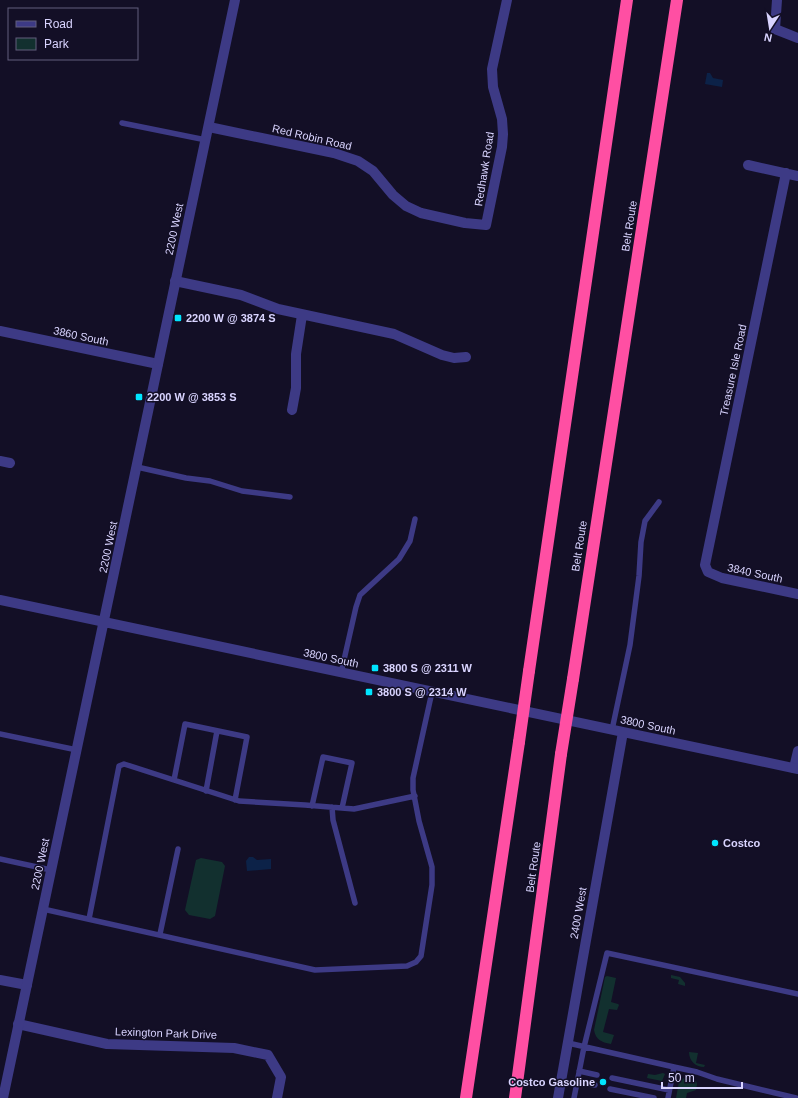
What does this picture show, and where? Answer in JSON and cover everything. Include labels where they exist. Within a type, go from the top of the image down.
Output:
[{"type":"highway","points":[[466,1098],[627,0]]},
{"type":"highway","name":"Belt Route","points":[[515,1098],[561,754],[676,0]]},
{"type":"street","name":"2200 West","points":[[3,1098],[235,0]]},
{"type":"street","name":"Redhawk Road","points":[[486,225],[502,147],[502,119],[493,87],[492,68],[507,0]]},
{"type":"street","points":[[777,0],[775,30],[798,38]]},
{"type":"street","name":"Red Robin Road","points":[[209,127],[334,153],[358,161],[373,171],[393,195],[406,206],[421,213],[465,223],[486,225]]},
{"type":"street","points":[[748,165],[798,176]]},
{"type":"street","name":"Treasure Isle Road","points":[[708,572],[705,565],[706,557],[786,173]]},
{"type":"street","points":[[175,281],[241,295],[278,309],[302,315],[394,334],[442,355],[454,358],[466,356]]},
{"type":"street","points":[[292,410],[296,388],[296,354],[302,315]]},
{"type":"street","name":"3860 South","points":[[0,331],[158,364]]},
{"type":"street","points":[[0,461],[10,463]]},
{"type":"street","name":"3840 South","points":[[708,572],[722,578],[798,594]]},
{"type":"street","name":"3800 South","points":[[0,600],[796,769]]},
{"type":"street","name":"2400 West","points":[[558,1098],[622,732]]},
{"type":"street","points":[[796,769],[798,751]]},
{"type":"street","points":[[0,980],[27,985]]},
{"type":"street","name":"Lexington Park Drive","points":[[18,1024],[107,1044],[234,1048],[268,1055],[281,1077],[277,1098]]},
{"type":"lane","points":[[122,123],[206,140]]},
{"type":"lane","points":[[137,467],[186,478],[210,481],[242,491],[290,497]]},
{"type":"lane","points":[[612,730],[630,645],[639,576],[641,542],[645,521],[659,502]]},
{"type":"lane","points":[[342,673],[356,607],[360,596],[399,559],[410,541],[415,519]]},
{"type":"lane","points":[[43,909],[89,918],[316,970],[407,966],[416,962],[421,956],[432,885],[432,867],[419,821],[414,796],[413,778],[432,692]]},
{"type":"lane","points":[[174,780],[185,724],[247,737],[235,800]]},
{"type":"lane","points":[[206,791],[217,731]]},
{"type":"lane","points":[[0,734],[77,750]]},
{"type":"lane","points":[[312,806],[323,758],[352,763],[342,808]]},
{"type":"lane","points":[[89,918],[119,766],[124,764],[235,800],[248,802],[354,809],[414,796]]},
{"type":"lane","points":[[332,807],[333,820],[355,903]]},
{"type":"lane","points":[[160,934],[178,849]]},
{"type":"lane","points":[[0,859],[51,870]]},
{"type":"lane","points":[[575,1098],[584,1046],[607,953],[798,994]]},
{"type":"lane","points":[[568,1044],[584,1046],[697,1072],[717,1079],[796,1098]]},
{"type":"lane","points":[[668,1098],[674,1067]]},
{"type":"lane","points":[[579,1071],[597,1075]]},
{"type":"lane","points":[[612,1078],[669,1090]]},
{"type":"lane","points":[[577,1082],[595,1085]]},
{"type":"lane","points":[[610,1089],[654,1098]]},
{"type":"green space","points":[[201,858],[222,862],[225,866],[215,916],[210,919],[189,915],[185,910],[196,860]]},
{"type":"green space","points":[[671,975],[680,977],[685,983],[685,986],[678,984],[679,980],[671,978]]},
{"type":"green space","points":[[605,977],[616,978],[611,1002],[619,1005],[617,1010],[609,1009],[603,1032],[614,1035],[611,1044],[600,1040],[596,1036],[594,1030]]},
{"type":"green space","points":[[689,1052],[698,1053],[696,1063],[705,1065],[704,1067],[698,1066],[694,1063],[690,1058]]},
{"type":"green space","points":[[648,1074],[655,1075],[665,1074],[662,1081],[647,1078]]},
{"type":"green space","points":[[684,1078],[696,1081],[696,1090],[687,1093],[686,1098],[676,1098],[679,1082]]},
{"type":"water","points":[[707,73],[710,73],[713,78],[723,80],[722,87],[705,84]]},
{"type":"water","points":[[249,857],[253,857],[257,860],[271,859],[271,869],[247,871],[246,861]]},
{"type":"place","name":"2200 W @ 3874 S","points":[[178,318]]},
{"type":"place","name":"2200 W @ 3853 S","points":[[139,397]]},
{"type":"place","name":"3800 S @ 2311 W","points":[[375,668]]},
{"type":"place","name":"3800 S @ 2314 W","points":[[369,692]]},
{"type":"place","name":"Costco","points":[[715,843]]},
{"type":"place","name":"Costco Gasoline","points":[[603,1082]]}]
